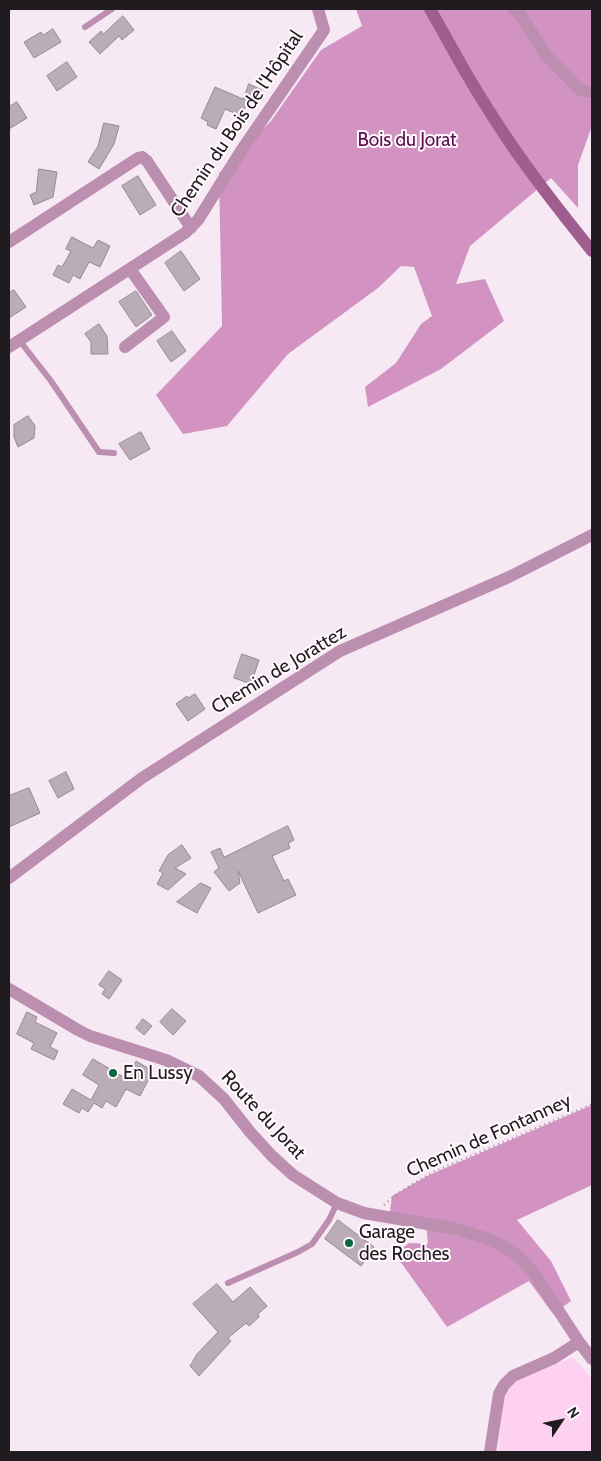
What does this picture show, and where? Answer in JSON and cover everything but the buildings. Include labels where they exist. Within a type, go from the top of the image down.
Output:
[{"type":"main road","points":[[430,9],[486,107],[510,143],[548,196],[592,251]]},
{"type":"street","name":"Chemin du Bois de l'Hôpital","points":[[14,344],[185,234],[191,228],[324,30],[318,9]]},
{"type":"street","points":[[513,9],[520,14],[545,54],[580,90],[592,92]]},
{"type":"street","points":[[9,242],[142,157],[147,160],[191,228]]},
{"type":"street","points":[[125,347],[164,317],[130,269]]},
{"type":"street","name":"Chemin de Jorattez","points":[[9,878],[142,778],[340,650],[509,578],[592,536]]},
{"type":"street","name":"Route du Jorat","points":[[9,989],[90,1036],[166,1060],[199,1076],[224,1099],[250,1132],[292,1175],[337,1203],[377,1216],[456,1229],[486,1238],[518,1256],[534,1273],[592,1359]]},
{"type":"street","points":[[490,1452],[499,1394],[504,1385],[513,1376],[554,1358],[579,1342]]},
{"type":"lane","points":[[85,27],[112,9]]},
{"type":"lane","points":[[14,344],[51,381],[99,452],[114,453]]},
{"type":"lane","points":[[228,1282],[298,1252],[312,1244],[329,1220],[337,1203]]},
{"type":"path","name":"Chemin de Fontanney","points":[[377,1216],[393,1196],[433,1172],[592,1104]]},
{"type":"shaded area","points":[[573,1357],[592,1379],[592,1452],[498,1452],[504,1396],[509,1388],[516,1380]]},
{"type":"green space","name":"Bois du Jorat","points":[[356,9],[592,9],[592,126],[578,165],[578,208],[551,178],[470,246],[456,284],[485,279],[504,321],[441,369],[368,407],[365,387],[396,363],[421,324],[432,316],[414,267],[401,266],[378,288],[288,354],[227,426],[183,434],[156,395],[222,326],[219,173],[271,121],[321,50],[362,26]]},
{"type":"green space","points":[[592,1105],[592,1185],[517,1220],[551,1261],[571,1301],[553,1314],[529,1281],[447,1327],[395,1254],[409,1243],[428,1244],[426,1222],[390,1212],[392,1196],[429,1175]]},
{"type":"place","name":"En Lussy","points":[[113,1073]]},
{"type":"place","name":"Garage des Roches","points":[[349,1243]]}]
